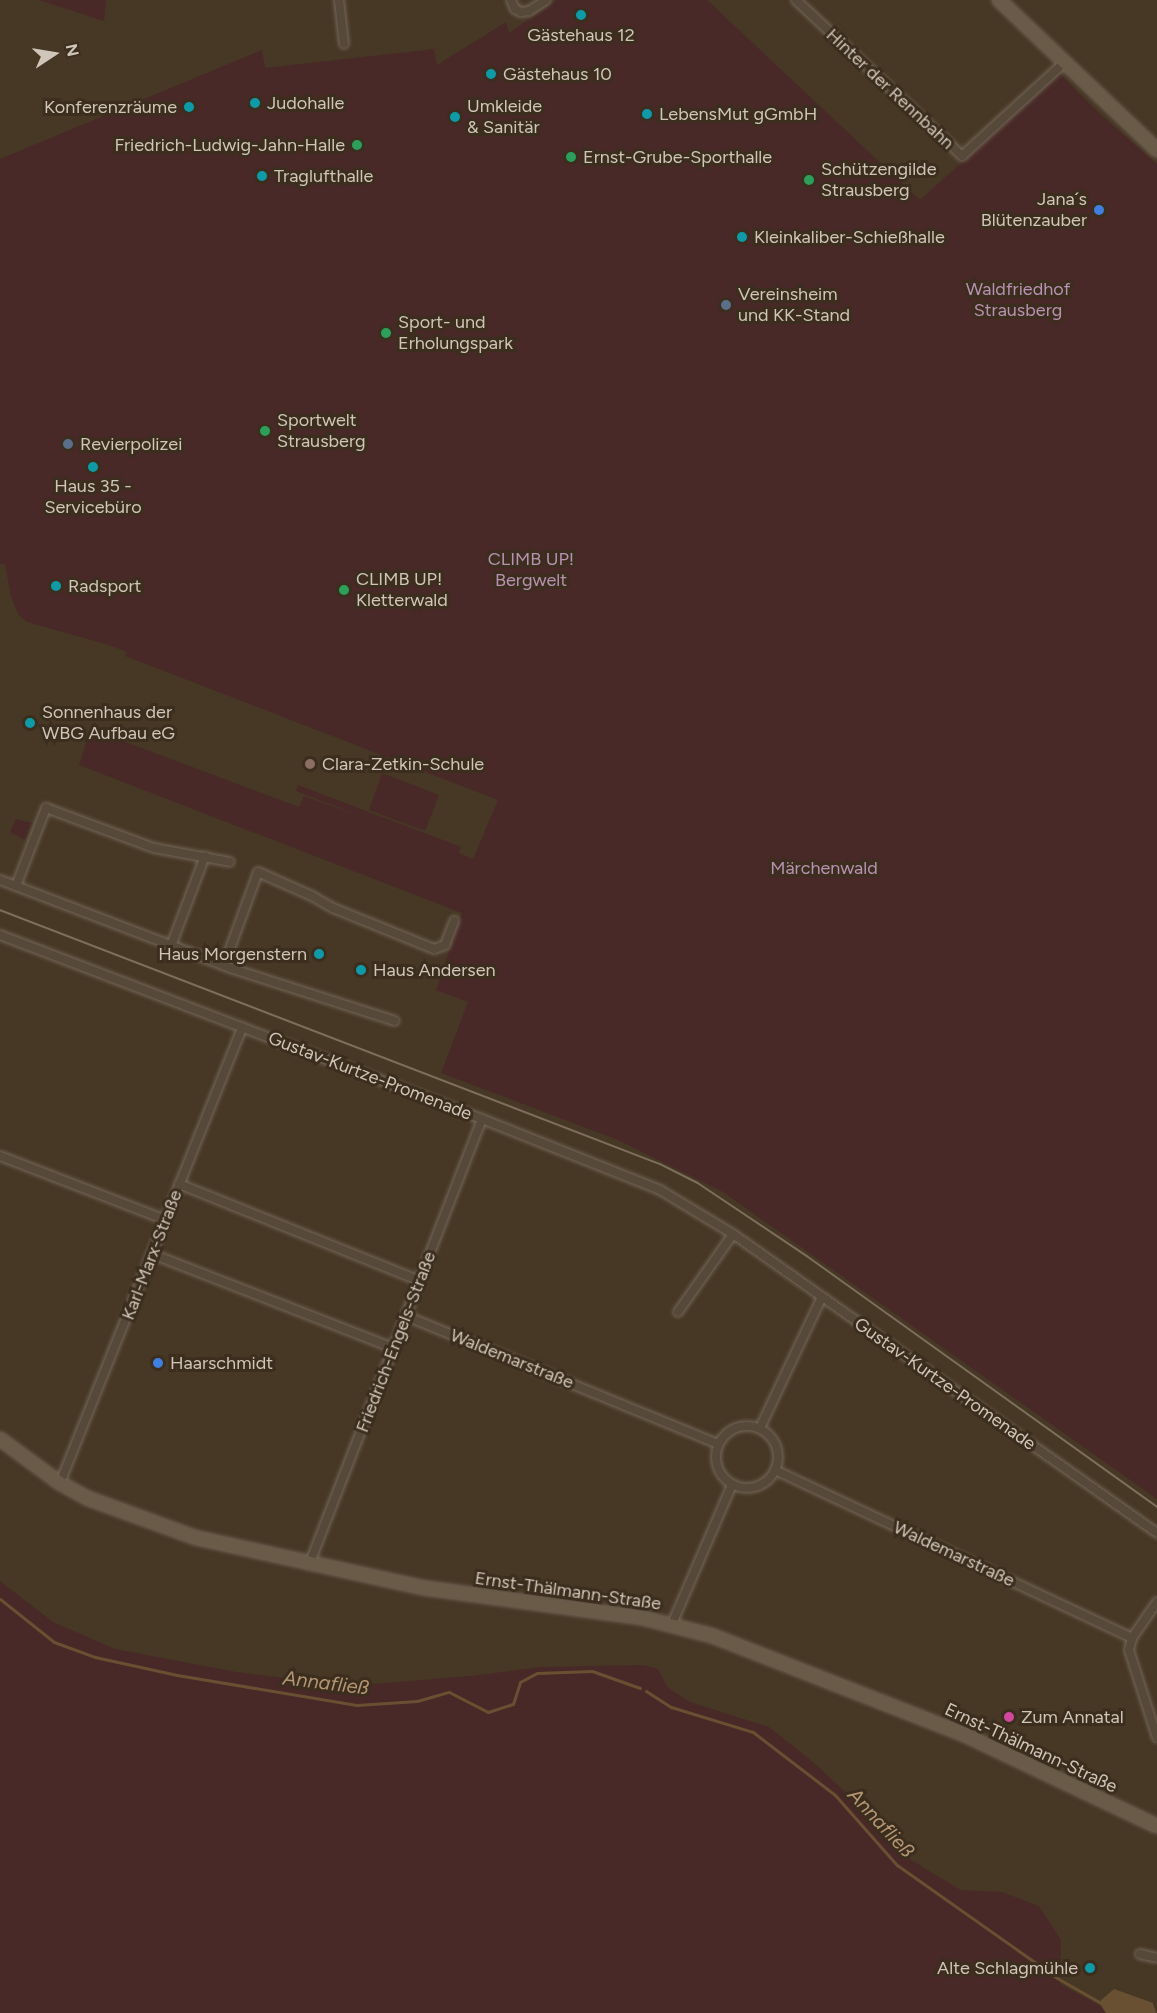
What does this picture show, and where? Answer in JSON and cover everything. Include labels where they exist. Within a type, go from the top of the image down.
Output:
[{"type":"main road","points":[[1004,2],[1157,150]]},
{"type":"main road","name":"Ernst-Thälmann-Straße","points":[[0,1439],[60,1483],[104,1505],[172,1530],[309,1565],[425,1588],[613,1613],[672,1624],[713,1636],[965,1735],[1157,1826]]},
{"type":"street","points":[[339,0],[344,44]]},
{"type":"street","points":[[511,0],[515,9],[521,12],[530,11],[546,0]]},
{"type":"street","name":"Hinter der Rennbahn","points":[[796,0],[962,156],[1065,62]]},
{"type":"street","points":[[16,886],[46,808],[154,848],[230,862]]},
{"type":"street","points":[[171,946],[205,856]]},
{"type":"street","points":[[224,965],[258,872],[333,908],[434,949],[445,945],[454,921]]},
{"type":"street","points":[[0,880],[277,985],[395,1021]]},
{"type":"street","name":"Gustav-Kurtze-Promenade","points":[[0,935],[482,1119],[660,1190],[733,1234],[1157,1533]]},
{"type":"street","name":"Karl-Marx-Straße","points":[[60,1483],[242,1027]]},
{"type":"street","name":"Friedrich-Engels-Straße","points":[[309,1565],[482,1119]]},
{"type":"street","points":[[0,1156],[166,1220]]},
{"type":"street","points":[[179,1184],[420,1281]]},
{"type":"street","points":[[678,1312],[733,1234]]},
{"type":"street","points":[[152,1254],[393,1348]]},
{"type":"street","points":[[760,1428],[822,1297]]},
{"type":"street","name":"Waldemarstraße","points":[[406,1316],[718,1444]]},
{"type":"street","points":[[747,1425],[760,1428],[774,1440],[778,1450],[776,1470],[762,1485],[752,1488],[732,1485],[719,1472],[716,1463],[718,1444],[733,1428],[747,1425]]},
{"type":"street","name":"Waldemarstraße","points":[[776,1470],[1132,1638]]},
{"type":"street","points":[[672,1624],[732,1485]]},
{"type":"street","points":[[1157,1602],[1132,1638],[1130,1656],[1157,1738]]},
{"type":"street","points":[[1140,1954],[1157,1958]]},
{"type":"green space","points":[[39,0],[106,0],[104,21]]},
{"type":"green space","points":[[557,0],[707,0],[920,200],[1060,74],[1101,115],[1157,164],[1157,1499],[723,1192],[618,1140],[441,1073],[468,1002],[436,990],[462,913],[79,765],[91,729],[299,807],[304,796],[374,821],[296,791],[298,785],[461,847],[459,853],[473,859],[498,800],[125,656],[127,652],[109,645],[27,622],[18,614],[11,597],[5,564],[0,564],[0,159],[262,50],[265,68],[434,49],[437,65],[506,22],[509,33]]},
{"type":"green space","points":[[382,773],[439,795],[425,831],[369,810]]},
{"type":"green space","points":[[16,819],[32,823],[25,840],[10,832]]},
{"type":"green space","points":[[0,1581],[53,1622],[115,1649],[236,1672],[347,1686],[471,1676],[540,1667],[644,1665],[658,1669],[667,1687],[690,1702],[769,1727],[813,1762],[856,1802],[898,1852],[961,1890],[1002,1892],[1039,1906],[1061,1940],[1060,1984],[1099,2005],[1106,2013],[0,2013]]},
{"type":"shaded area","points":[[1114,1989],[1153,2003],[1156,2013],[1106,2013],[1099,2002]]},
{"type":"waterway","name":"Annafließ","points":[[0,1599],[54,1642],[95,1657],[177,1675],[357,1705],[417,1701],[449,1692],[488,1712],[513,1704],[520,1682],[537,1673],[592,1671],[640,1688]]},
{"type":"waterway","name":"Annafließ","points":[[646,1691],[671,1707],[753,1732],[835,1795],[897,1865],[1057,1978],[1101,2003]]},
{"type":"tram line","points":[[0,910],[660,1164],[698,1183],[807,1256],[1157,1507]]},
{"type":"place","name":"Gästehaus 12","points":[[581,15]]},
{"type":"place","name":"Gästehaus 10","points":[[491,74]]},
{"type":"place","name":"Judohalle","points":[[255,103]]},
{"type":"place","name":"Konferenzräume","points":[[189,107]]},
{"type":"place","name":"LebensMut gGmbH","points":[[647,114]]},
{"type":"place","name":"Umkleide & Sanitär","points":[[455,117]]},
{"type":"place","name":"Friedrich-Ludwig-Jahn-Halle","points":[[357,145]]},
{"type":"place","name":"Ernst-Grube-Sporthalle","points":[[571,157]]},
{"type":"place","name":"Traglufthalle","points":[[262,176]]},
{"type":"place","name":"Schützengilde Strausberg","points":[[809,180]]},
{"type":"place","name":"Jana´s Blütenzauber","points":[[1099,210]]},
{"type":"place","name":"Kleinkaliber-Schießhalle","points":[[742,237]]},
{"type":"place","name":"Vereinsheim und KK-Stand","points":[[726,305]]},
{"type":"place","name":"Sport- und Erholungspark","points":[[386,333]]},
{"type":"place","name":"Sportwelt Strausberg","points":[[265,431]]},
{"type":"place","name":"Revierpolizei","points":[[68,444]]},
{"type":"place","name":"Haus 35 - Servicebüro","points":[[93,467]]},
{"type":"place","name":"Radsport","points":[[56,586]]},
{"type":"place","name":"CLIMB UP! Kletterwald","points":[[344,590]]},
{"type":"place","name":"Sonnenhaus der WBG Aufbau eG","points":[[30,723]]},
{"type":"place","name":"Clara-Zetkin-Schule","points":[[310,764]]},
{"type":"place","name":"Haus Morgenstern","points":[[319,954]]},
{"type":"place","name":"Haus Andersen","points":[[361,970]]},
{"type":"place","name":"Haarschmidt","points":[[158,1363]]},
{"type":"place","name":"Zum Annatal","points":[[1009,1717]]},
{"type":"place","name":"Alte Schlagmühle","points":[[1090,1968]]},
{"type":"park label","name":"Waldfriedhof Strausberg","points":[[1018,300]]},
{"type":"park label","name":"CLIMB UP! Bergwelt","points":[[531,570]]},
{"type":"park label","name":"Märchenwald","points":[[824,868]]}]
